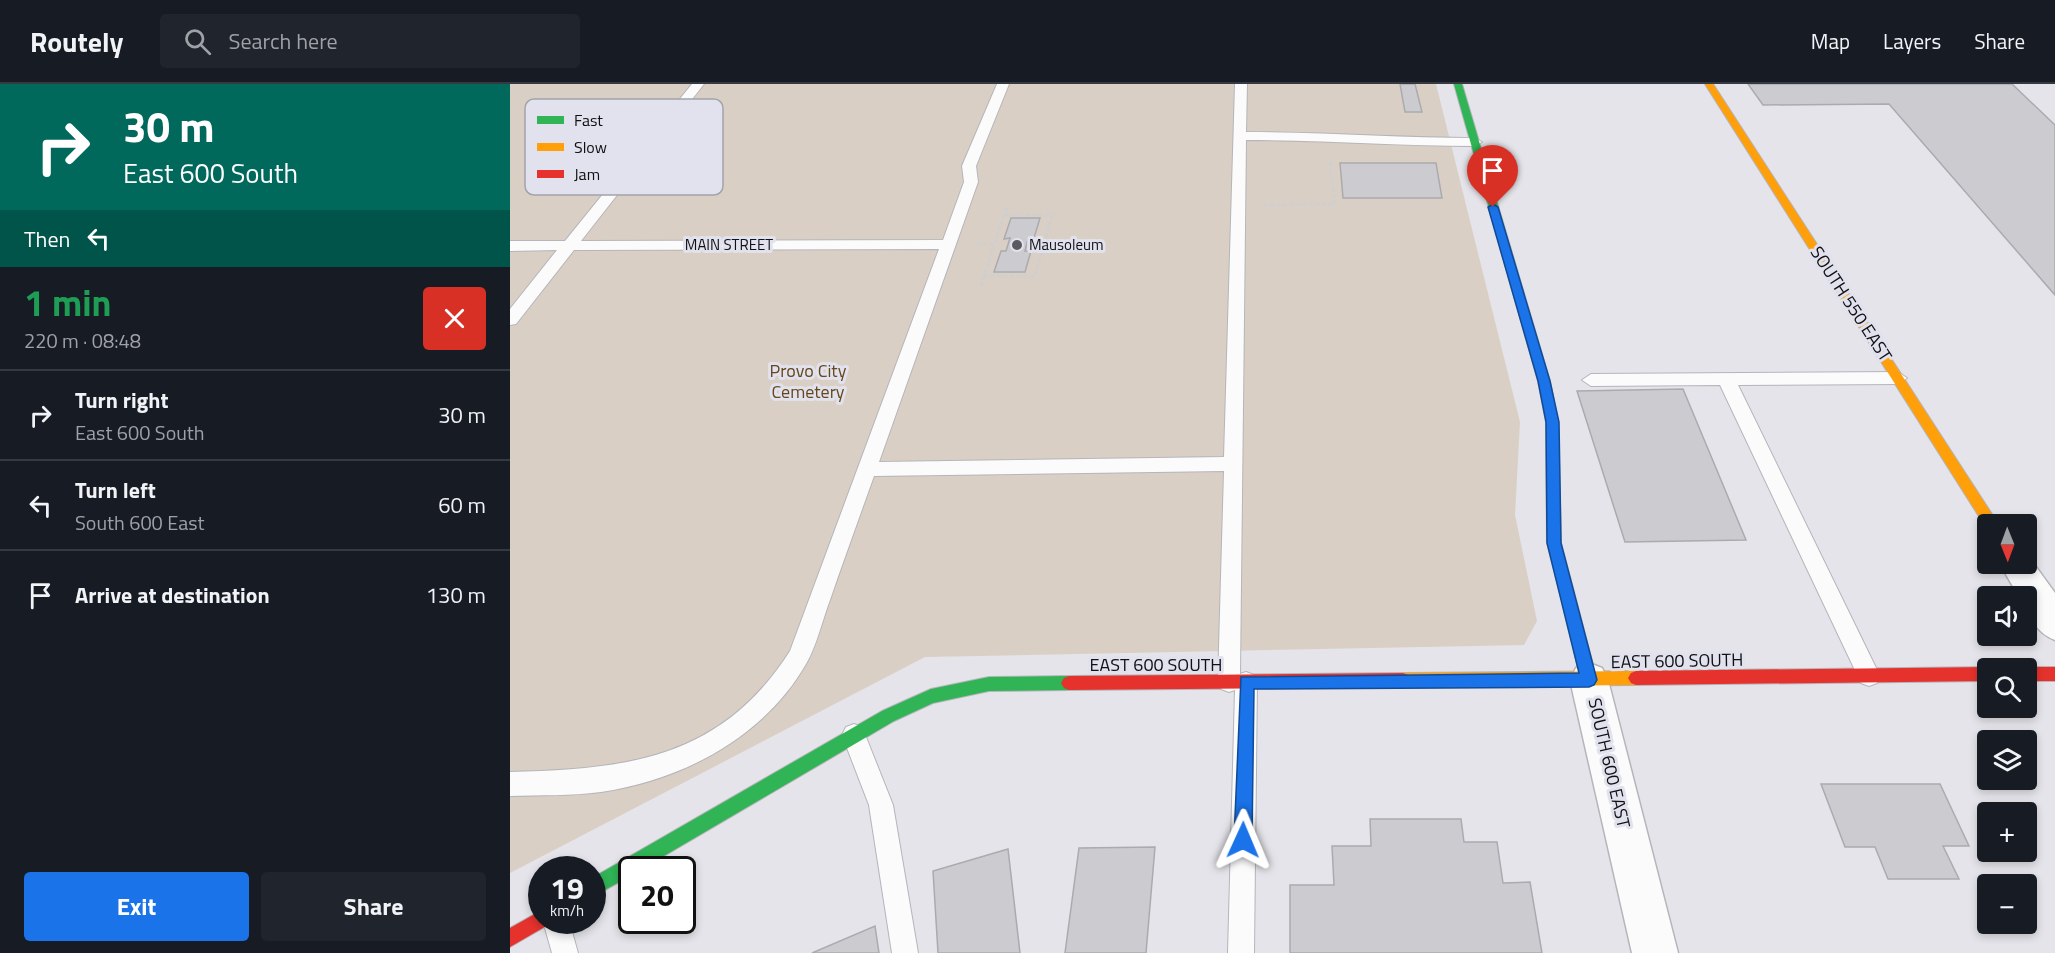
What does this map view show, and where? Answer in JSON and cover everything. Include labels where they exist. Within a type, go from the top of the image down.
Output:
[{"type":"street","name":"SOUTH 600 EAST","points":[[1458,84],[1544,381],[1552,422],[1554,543],[1655,953]]},
{"type":"street","name":"SOUTH 550 EAST","points":[[1709,84],[1985,514]]},
{"type":"street","points":[[2023,574],[2055,624]]},
{"type":"street","name":"EAST 600 SOUTH","points":[[606,880],[854,735],[931,696],[989,684],[1589,680],[1977,674]]},
{"type":"street","points":[[2037,674],[2055,674]]},
{"type":"street","points":[[510,938],[528,927]]},
{"type":"lane","points":[[686,99],[698,84]]},
{"type":"lane","points":[[510,784],[602,780],[645,769],[693,752],[732,729],[774,694],[799,656],[869,469],[970,182],[969,166],[1003,84]]},
{"type":"lane","points":[[1241,84],[1232,464],[1238,682],[1241,953]]},
{"type":"lane","points":[[1240,136],[1328,136],[1425,142],[1474,142]]},
{"type":"lane","points":[[510,320],[610,195]]},
{"type":"lane","name":"MAIN STREET","points":[[510,246],[948,244]]},
{"type":"lane","points":[[1591,380],[1898,378]]},
{"type":"lane","points":[[1726,379],[1869,676]]},
{"type":"lane","points":[[869,469],[1232,464]]},
{"type":"lane","points":[[854,735],[881,805],[905,953]]},
{"type":"lane","points":[[560,934],[565,953]]},
{"type":"path","points":[[1238,205],[1335,204],[1328,136]]},
{"type":"path","points":[[981,286],[1007,206]]},
{"type":"path","points":[[984,276],[1035,276],[1052,215],[1004,215]]},
{"type":"green space","name":"Provo City Cemetery","points":[[510,84],[1436,84],[1520,422],[1515,515],[1537,621],[1524,645],[925,657],[543,856],[528,856],[528,864],[510,873]]},
{"type":"building","points":[[1400,84],[1415,84],[1422,112],[1405,112]]},
{"type":"building","points":[[1748,84],[2012,84],[2055,125],[2055,295],[1889,104],[1763,105]]},
{"type":"building","points":[[1340,163],[1436,163],[1442,198],[1343,198]]},
{"type":"building","name":"Mausoleum","points":[[1011,218],[1040,218],[1034,238],[1028,239],[1025,251],[1031,251],[1025,272],[994,272],[1001,251],[1006,251],[1010,238],[1004,239]]},
{"type":"building","points":[[1683,389],[1746,540],[1625,542],[1577,391]]},
{"type":"building","points":[[1821,784],[1940,784],[1969,846],[1943,846],[1959,879],[1888,879],[1875,847],[1845,847]]},
{"type":"building","points":[[1370,819],[1461,819],[1464,842],[1497,842],[1503,883],[1530,882],[1542,953],[1290,953],[1290,885],[1334,885],[1332,846],[1371,846]]},
{"type":"building","points":[[1155,847],[1146,953],[1065,953],[1079,848]]},
{"type":"building","points":[[1008,849],[1020,953],[938,953],[933,871]]},
{"type":"building","points":[[875,926],[879,953],[812,953]]},
{"type":"traffic: fast","points":[[1458,84],[1544,381],[1552,422],[1554,543],[1567,592]]},
{"type":"traffic: fast","points":[[606,880],[888,716],[931,696],[989,684],[1069,683]]},
{"type":"traffic: slow","points":[[1709,84],[1985,514]]},
{"type":"traffic: slow","points":[[1403,680],[1636,678]]},
{"type":"traffic: jam","points":[[1567,592],[1589,680]]},
{"type":"traffic: jam","points":[[1636,678],[1977,674]]},
{"type":"traffic: jam","points":[[2037,674],[2055,674]]},
{"type":"traffic: jam","points":[[1069,683],[1403,680]]},
{"type":"traffic: jam","points":[[510,938],[528,927]]},
{"type":"place","name":"Mausoleum","points":[[1017,245]]},
{"type":"route","points":[[1243,840],[1246,682],[1589,680],[1554,543],[1552,422],[1544,381],[1493,207]]}]
